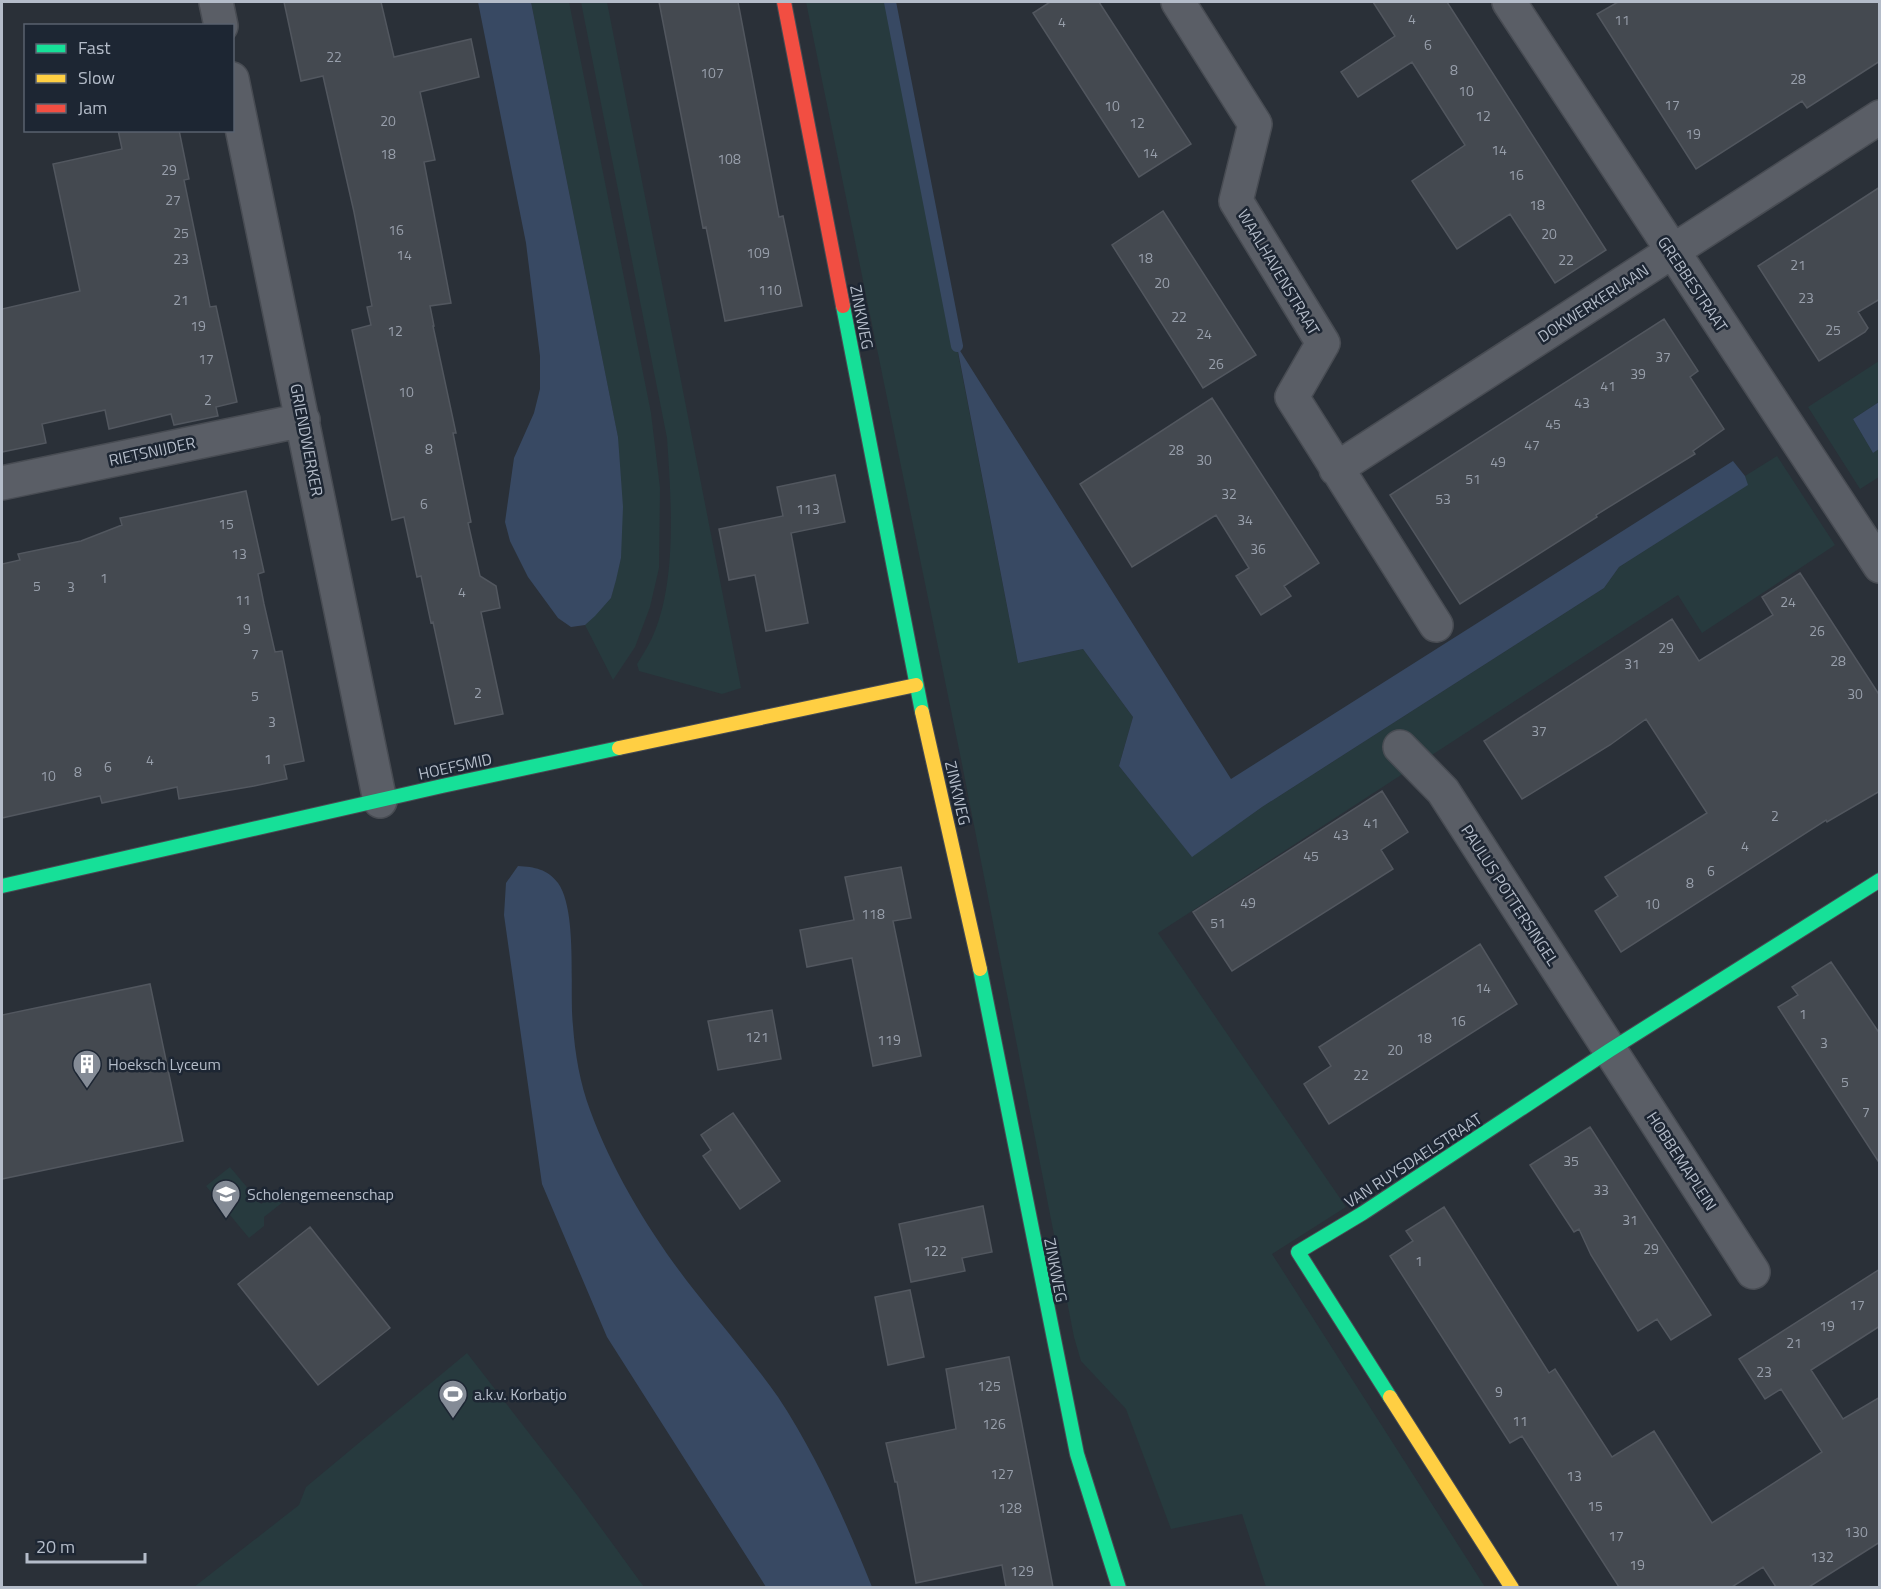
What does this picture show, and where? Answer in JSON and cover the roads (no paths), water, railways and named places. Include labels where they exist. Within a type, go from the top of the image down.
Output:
[{"type":"street","points":[[216,2],[221,24]]},
{"type":"street","name":"ZINKWEG","points":[[784,2],[916,685],[975,944],[1077,1454],[1119,1587]]},
{"type":"street","name":"WAALHAVENSTRAAT","points":[[1178,2],[1255,124],[1236,201],[1323,343],[1292,397],[1436,626]]},
{"type":"street","name":"GREBBESTRAAT","points":[[1509,2],[1671,252],[1880,566]]},
{"type":"street","name":"GRIENDWERKER","points":[[234,89],[380,801]]},
{"type":"street","name":"DOKWERKERLAAN","points":[[1336,469],[1880,117]]},
{"type":"street","name":"RIETSNIJDER","points":[[2,483],[303,420]]},
{"type":"street","name":"HOEFSMID","points":[[2,886],[442,786],[916,685]]},
{"type":"street","name":"PAULUS POTTERSINGEL","points":[[1400,747],[1443,791],[1610,1050]]},
{"type":"street","name":"VAN RUYSDAELSTRAAT","points":[[1512,1587],[1298,1252],[1362,1213],[1610,1050],[1880,880]]},
{"type":"street","name":"HOBBEMAPLEIN","points":[[1610,1050],[1753,1272]]},
{"type":"water","points":[[478,2],[531,2],[618,437],[623,507],[621,558],[611,598],[585,625],[571,627],[558,618],[528,577],[510,541],[505,522],[514,458],[534,413],[540,389],[540,356],[526,243]]},
{"type":"water","points":[[957,346],[1231,779],[1733,461],[1745,476],[1748,485],[1619,567],[1604,588],[1262,807],[1192,857],[1119,766],[1133,717],[1083,649],[1018,663]]},
{"type":"water","points":[[1879,402],[1879,449],[1873,453],[1853,419]]},
{"type":"water","points":[[518,866],[535,868],[550,875],[558,883],[564,896],[572,952],[572,1011],[577,1058],[586,1100],[610,1157],[635,1204],[664,1249],[768,1383],[792,1419],[830,1490],[872,1587],[766,1587],[607,1337],[542,1184],[504,915],[506,883]]},
{"type":"waterway","points":[[890,2],[957,346]]},
{"type":"place","name":"Hoeksch Lyceum","points":[[87,1090]]},
{"type":"place","name":"Scholengemeenschap","points":[[226,1220]]},
{"type":"place","name":"a.k.v. Korbatjo","points":[[453,1420]]}]
